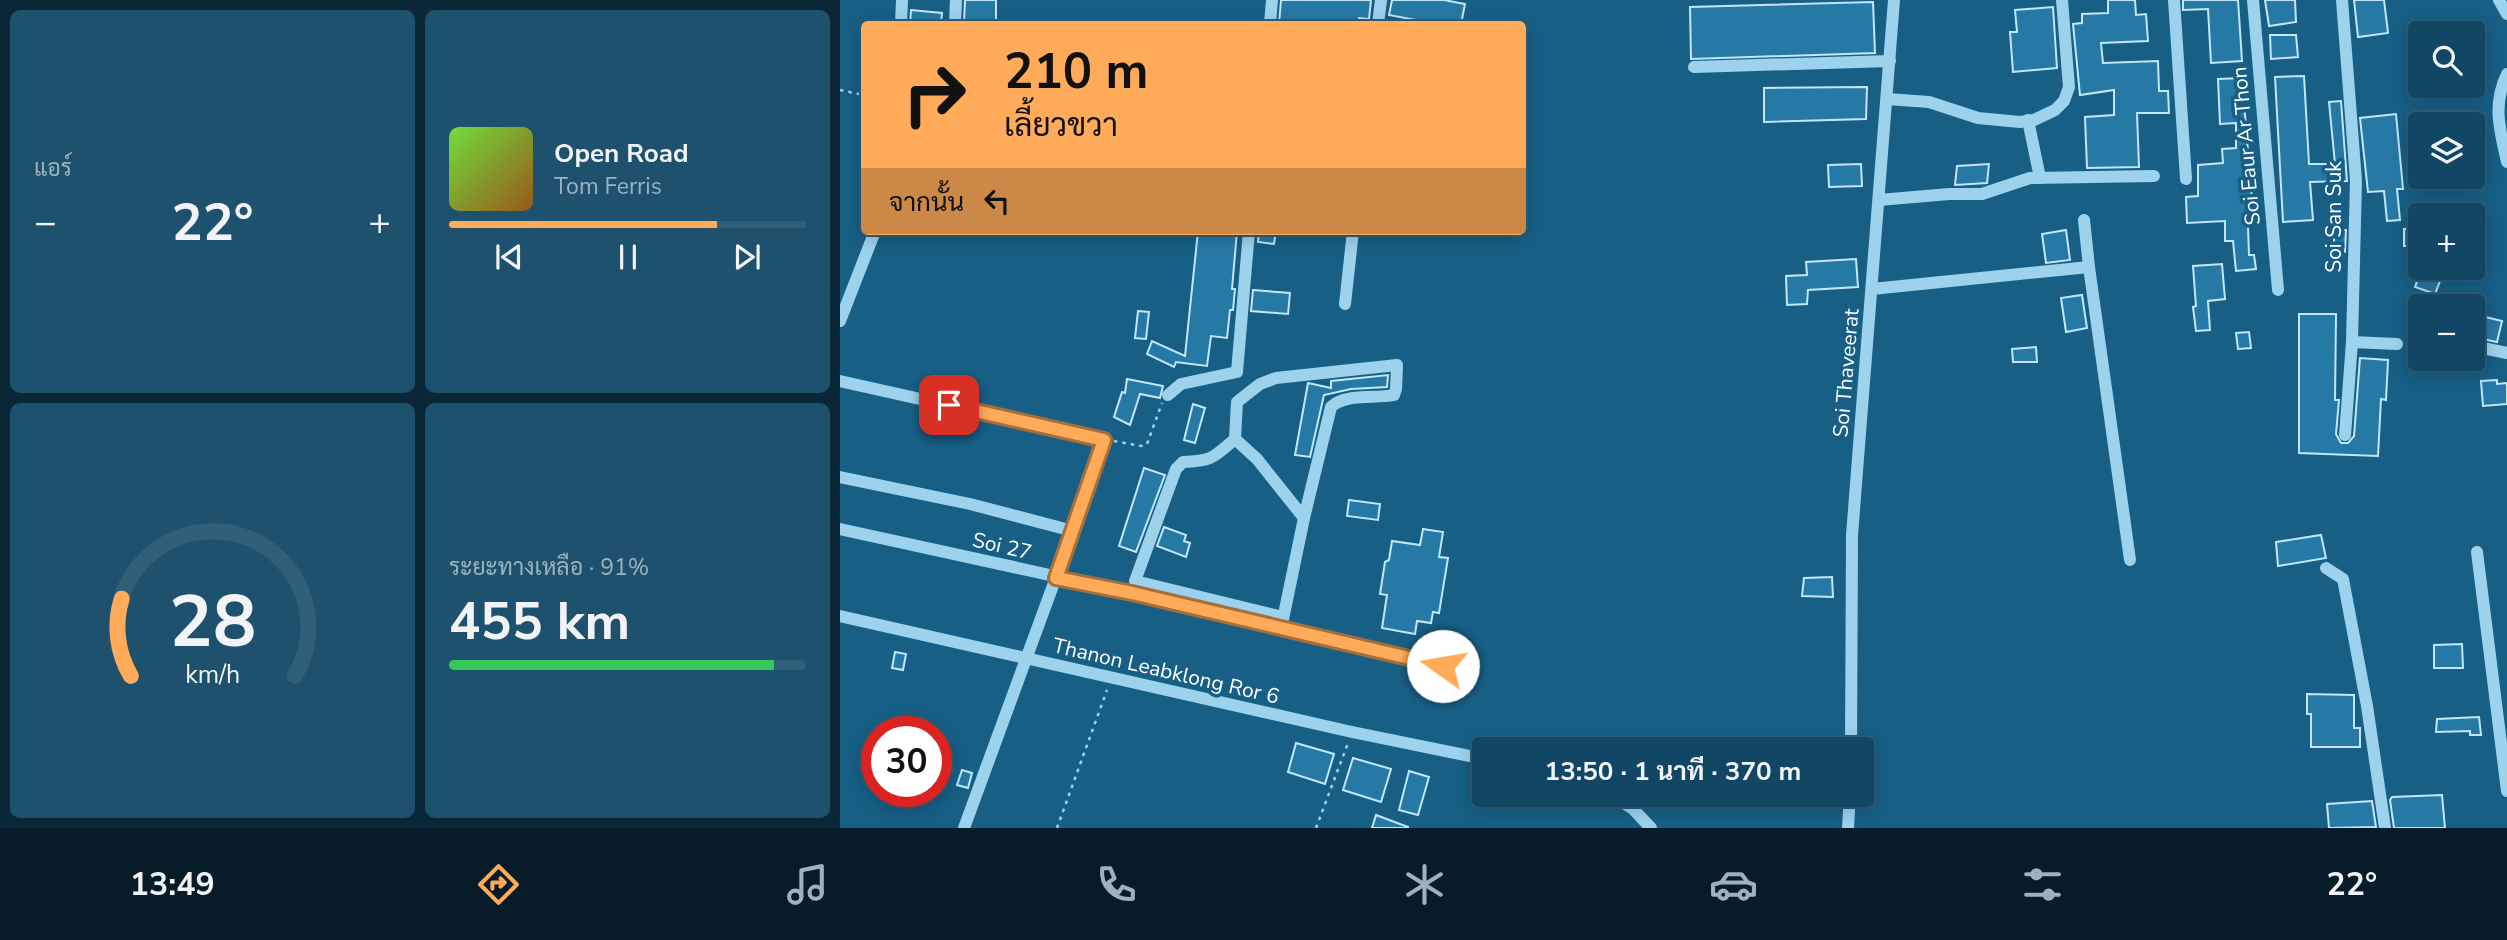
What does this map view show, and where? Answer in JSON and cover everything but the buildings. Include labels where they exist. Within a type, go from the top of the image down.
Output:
[{"type":"street","points":[[901,21],[902,0]]},
{"type":"street","points":[[955,21],[956,0]]},
{"type":"street","points":[[1270,21],[1272,0]]},
{"type":"street","points":[[1378,21],[1381,0]]},
{"type":"street","name":"Soi Thaveerat","points":[[1851,737],[1853,535],[1894,0]]},
{"type":"street","points":[[1887,99],[1929,102],[1978,118],[2028,120],[2054,110],[2067,96],[2062,0]]},
{"type":"street","points":[[2174,0],[2186,179]]},
{"type":"street","name":"Soi Eaur Ar Thon","points":[[2253,0],[2278,290]]},
{"type":"street","name":"Soi San Suk","points":[[2342,0],[2356,181],[2352,342],[2345,435]]},
{"type":"street","points":[[2499,0],[2507,14]]},
{"type":"street","points":[[1694,67],[1889,61]]},
{"type":"street","points":[[2507,74],[2498,98],[2499,124],[2507,162]]},
{"type":"street","points":[[2028,120],[2040,178]]},
{"type":"street","points":[[1880,200],[1982,194],[2021,180],[2040,178],[2154,176]]},
{"type":"street","points":[[2084,220],[2130,560]]},
{"type":"street","points":[[840,321],[873,235]]},
{"type":"street","points":[[1249,235],[1237,372],[1236,439],[1257,459],[1304,518]]},
{"type":"street","points":[[1345,304],[1353,235]]},
{"type":"street","points":[[1872,289],[2089,267]]},
{"type":"street","points":[[2352,342],[2397,344]]},
{"type":"street","points":[[2485,348],[2507,353]]},
{"type":"street","points":[[1236,439],[1212,458],[1198,463],[1180,464],[1135,582],[1282,623],[1331,407],[1345,399],[1394,395],[1397,365],[1276,378],[1260,384],[1237,402]]},
{"type":"street","points":[[1168,395],[1181,384],[1237,372]]},
{"type":"street","points":[[840,381],[1104,440],[964,828]]},
{"type":"street","points":[[840,477],[1009,513],[1073,531]]},
{"type":"street","name":"Soi 27","points":[[840,529],[1056,578],[1282,623],[1443,666]]},
{"type":"street","points":[[2477,552],[2507,791]]},
{"type":"street","points":[[2326,568],[2343,579],[2367,706],[2385,828]]},
{"type":"street","name":"Thanon Leabklong Ror 6","points":[[840,616],[1472,757]]},
{"type":"street","points":[[1630,807],[1651,828]]},
{"type":"street","points":[[1848,828],[1849,807]]},
{"type":"path","points":[[840,90],[861,94]]},
{"type":"path","points":[[1104,440],[1141,446],[1147,444],[1161,404],[1168,395]]},
{"type":"path","points":[[1057,828],[1112,678]]},
{"type":"path","points":[[1316,828],[1352,732]]},
{"type":"route","points":[[949,405],[1104,440],[1056,578],[1132,593],[1443,666]]}]
